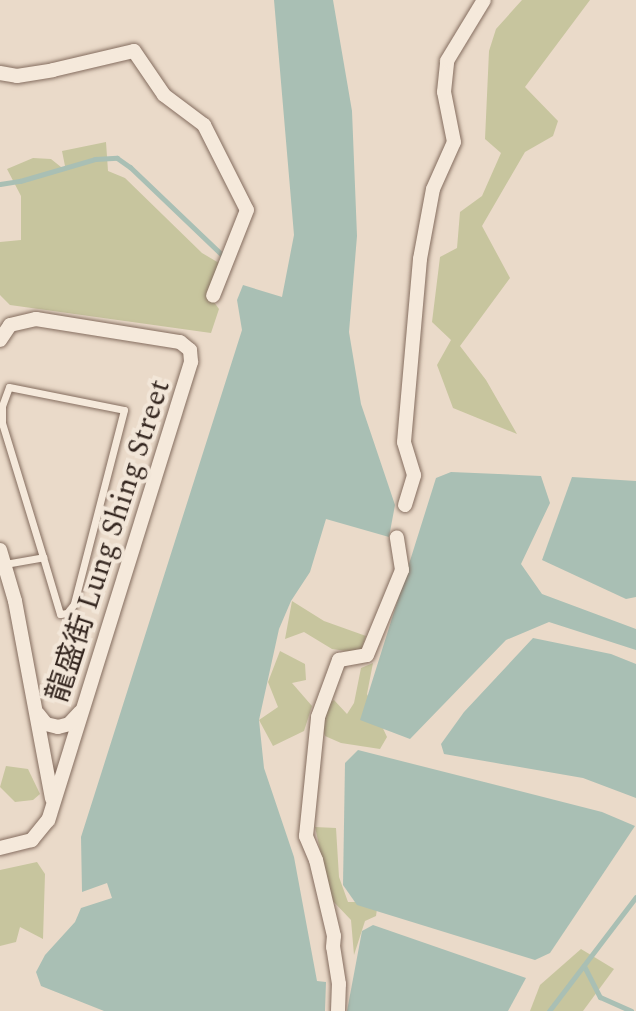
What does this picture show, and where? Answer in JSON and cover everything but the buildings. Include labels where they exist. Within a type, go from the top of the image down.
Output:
[{"type":"street","points":[[405,505],[414,475],[404,442],[420,259],[433,189],[454,142],[444,92],[447,61],[484,0]]},
{"type":"street","points":[[0,73],[17,76],[134,51],[164,95],[204,125],[247,210],[213,296]]},
{"type":"street","name":"龍盛街 Lung Shing Street","points":[[0,848],[37,836],[53,804],[177,415],[191,355],[187,346],[180,342],[36,319],[18,320],[2,330]]},
{"type":"street","points":[[338,1011],[339,984],[334,936],[316,860],[306,836],[318,717],[339,660],[367,655],[402,570],[397,537]]},
{"type":"street","name":"龍盛街 Lung Shing Street","points":[[3,557],[38,714],[53,804]]},
{"type":"street","points":[[38,714],[51,727],[63,726],[74,720],[84,705]]},
{"type":"lane","points":[[9,387],[124,410],[74,604],[67,613],[60,614],[43,557],[2,423],[2,406],[9,387]]},
{"type":"lane","points":[[3,557],[43,557]]},
{"type":"shaded area","points":[[274,0],[333,0],[352,111],[357,236],[349,332],[361,404],[395,505],[389,537],[326,519],[310,572],[291,601],[279,629],[259,720],[264,768],[294,857],[317,981],[326,982],[325,1011],[104,1011],[41,986],[36,972],[45,955],[75,922],[81,908],[112,898],[107,883],[82,892],[81,837],[242,330],[237,300],[243,285],[282,297],[294,235]]},
{"type":"shaded area","points":[[522,0],[590,0],[525,87],[558,121],[553,136],[525,152],[482,226],[510,278],[460,346],[486,380],[517,434],[453,408],[437,365],[451,340],[432,322],[440,257],[457,248],[460,212],[482,196],[501,153],[485,139],[489,51],[496,29]]},
{"type":"shaded area","points":[[106,142],[108,171],[125,178],[202,253],[219,263],[209,295],[219,309],[211,333],[10,305],[0,295],[0,242],[21,240],[21,196],[7,169],[33,158],[51,159],[66,171],[62,151]]},
{"type":"shaded area","points":[[451,472],[541,476],[550,503],[521,564],[542,594],[636,629],[636,650],[549,622],[506,640],[410,739],[360,720],[436,478]]},
{"type":"shaded area","points":[[572,477],[636,481],[636,597],[626,599],[542,560]]},
{"type":"shaded area","points":[[292,601],[324,621],[366,636],[360,653],[332,649],[304,632],[285,639]]},
{"type":"shaded area","points":[[533,638],[611,654],[636,664],[636,798],[583,778],[444,754],[441,744],[464,712]]},
{"type":"shaded area","points":[[280,651],[305,664],[306,680],[292,683],[312,706],[304,731],[273,746],[259,720],[278,707],[268,682]]},
{"type":"shaded area","points":[[373,663],[367,694],[387,737],[380,749],[341,743],[325,736],[315,711],[334,700],[347,714],[354,703],[361,668]]},
{"type":"shaded area","points":[[358,750],[602,812],[635,826],[550,953],[535,960],[357,905],[343,885],[345,763]]},
{"type":"shaded area","points":[[6,766],[28,769],[40,794],[33,800],[15,802],[0,787]]},
{"type":"shaded area","points":[[315,827],[336,828],[339,877],[348,902],[378,902],[376,916],[365,921],[354,955],[351,920],[331,899]]},
{"type":"shaded area","points":[[37,862],[45,874],[43,939],[20,927],[16,942],[0,946],[0,870]]},
{"type":"shaded area","points":[[373,925],[526,978],[508,1011],[347,1011],[362,931]]},
{"type":"shaded area","points":[[581,949],[614,969],[583,1011],[530,1011],[540,985]]},
{"type":"waterway","points":[[0,184],[95,159],[117,158],[221,254]]},
{"type":"waterway","points":[[549,1011],[636,897]]},
{"type":"waterway","points":[[584,966],[600,997],[631,1011]]}]
